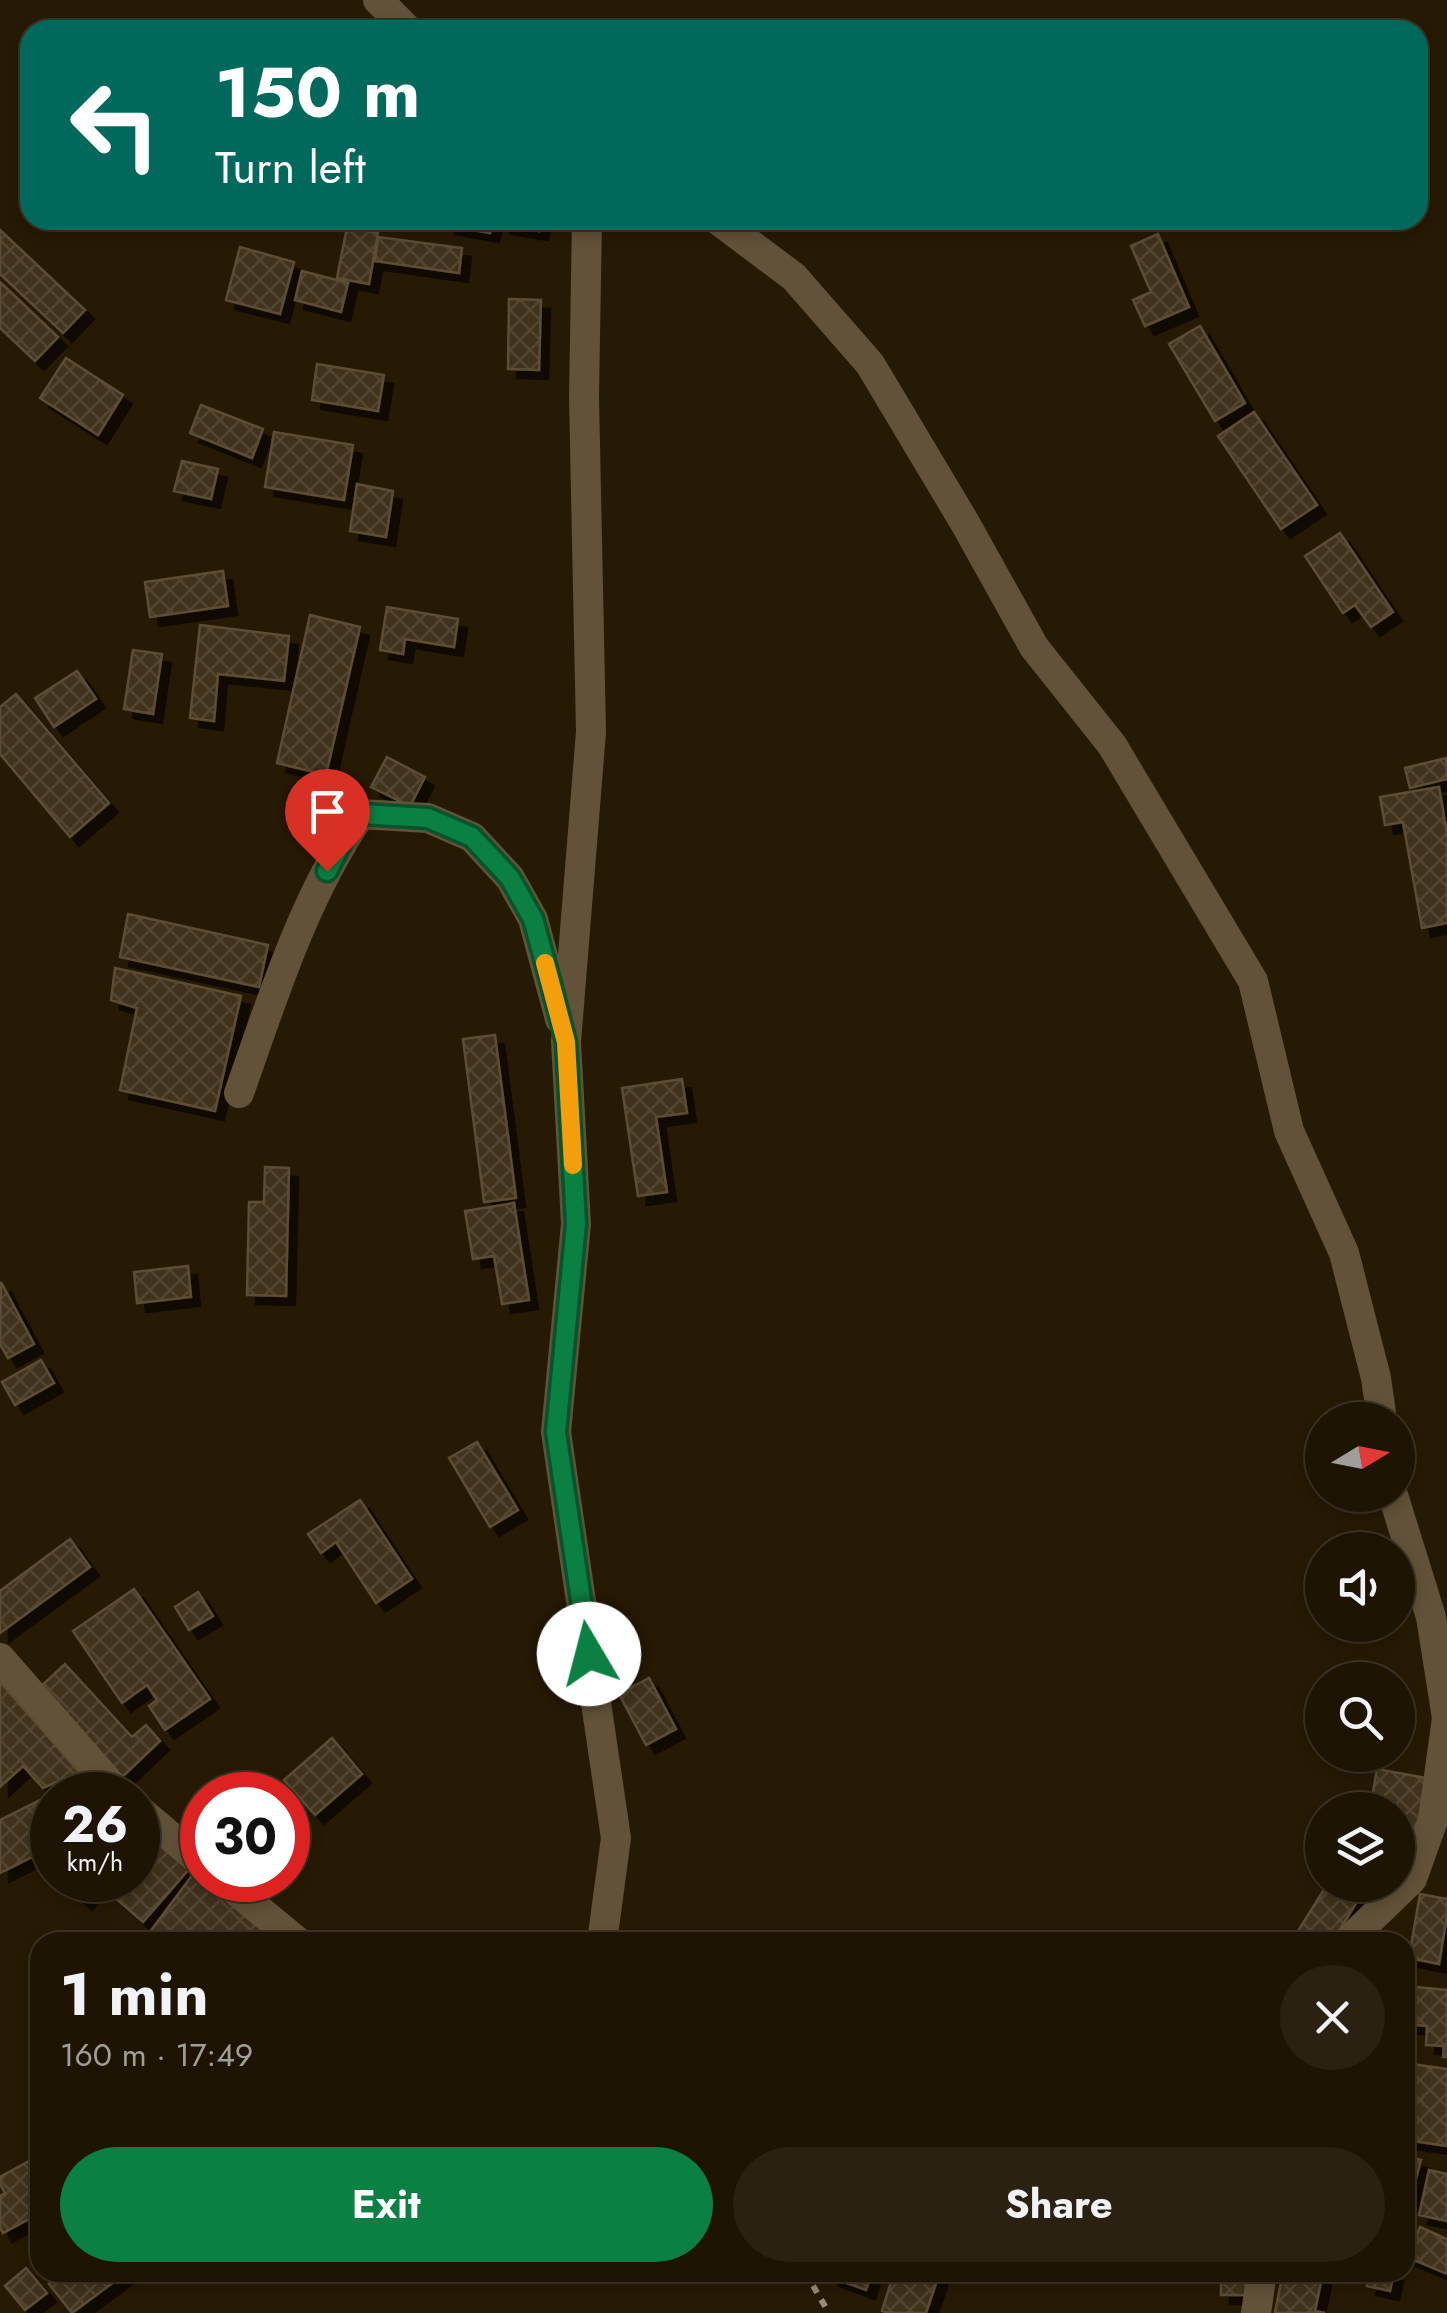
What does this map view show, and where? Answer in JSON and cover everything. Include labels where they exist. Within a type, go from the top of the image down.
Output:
[{"type":"street","points":[[378,0],[398,20]]},
{"type":"street","points":[[587,230],[584,396],[591,732],[566,1042],[576,1224],[556,1432],[616,1838],[603,1932]]},
{"type":"street","points":[[731,230],[794,277],[870,364],[1034,647],[1112,746],[1253,980],[1288,1130],[1344,1254],[1379,1402]]},
{"type":"street","points":[[239,1093],[296,932],[343,840],[361,814],[428,818],[472,837],[510,878],[533,919],[566,1042]]},
{"type":"street","points":[[1356,1932],[1412,1878],[1433,1820],[1447,1718],[1431,1617],[1398,1512]]},
{"type":"street","points":[[0,1658],[100,1772]]},
{"type":"street","points":[[160,1828],[180,1844]]},
{"type":"street","points":[[250,1902],[286,1932]]},
{"type":"street","points":[[1256,2313],[1261,2282]]},
{"type":"path","points":[[812,2282],[829,2313]]},
{"type":"building","points":[[0,230],[85,310],[63,333],[0,274]]},
{"type":"building","points":[[346,230],[378,233],[369,284],[337,278]]},
{"type":"building","points":[[1158,234],[1189,307],[1145,326],[1133,300],[1151,292],[1131,246]]},
{"type":"building","points":[[378,237],[462,248],[459,273],[375,261]]},
{"type":"building","points":[[240,247],[294,262],[280,314],[226,300]]},
{"type":"building","points":[[302,271],[348,283],[341,312],[295,300]]},
{"type":"building","points":[[0,282],[58,337],[35,361],[0,328]]},
{"type":"building","points":[[509,299],[541,300],[539,370],[508,369]]},
{"type":"building","points":[[1200,326],[1245,403],[1215,421],[1169,344]]},
{"type":"building","points":[[66,358],[123,395],[98,435],[40,398]]},
{"type":"building","points":[[317,364],[384,375],[378,411],[312,400]]},
{"type":"building","points":[[201,405],[263,429],[252,458],[190,433]]},
{"type":"building","points":[[1254,412],[1317,505],[1281,529],[1218,436]]},
{"type":"building","points":[[274,432],[353,445],[344,500],[265,487]]},
{"type":"building","points":[[182,461],[218,469],[211,499],[174,491]]},
{"type":"building","points":[[357,484],[393,491],[386,537],[350,531]]},
{"type":"building","points":[[1340,533],[1393,612],[1371,627],[1355,605],[1343,613],[1305,556]]},
{"type":"building","points":[[223,571],[228,606],[150,617],[145,582]]},
{"type":"building","points":[[387,607],[458,619],[454,647],[405,639],[403,654],[380,650]]},
{"type":"building","points":[[310,615],[360,627],[326,775],[277,763]]},
{"type":"building","points":[[200,625],[289,636],[284,681],[218,674],[214,721],[190,718]]},
{"type":"building","points":[[133,650],[162,654],[153,714],[124,709]]},
{"type":"building","points":[[77,671],[96,699],[54,727],[35,698]]},
{"type":"building","points":[[16,694],[109,803],[70,837],[0,754],[0,707]]},
{"type":"building","points":[[387,757],[425,777],[410,806],[371,787]]},
{"type":"building","points":[[1446,758],[1447,779],[1410,788],[1405,768]]},
{"type":"building","points":[[1439,787],[1447,834],[1447,923],[1422,928],[1403,822],[1385,825],[1380,797]]},
{"type":"building","points":[[128,914],[268,945],[259,987],[120,957]]},
{"type":"building","points":[[115,968],[241,996],[215,1111],[120,1090],[137,1008],[111,1000]]},
{"type":"building","points":[[495,1035],[516,1198],[484,1202],[463,1039]]},
{"type":"building","points":[[682,1079],[687,1113],[656,1117],[667,1192],[638,1196],[622,1088]]},
{"type":"building","points":[[265,1167],[289,1168],[286,1296],[247,1295],[249,1202],[264,1202]]},
{"type":"building","points":[[514,1203],[529,1300],[502,1304],[494,1256],[473,1259],[465,1211]]},
{"type":"building","points":[[188,1266],[191,1297],[137,1303],[134,1272]]},
{"type":"building","points":[[1,1282],[34,1344],[8,1358],[0,1344]]},
{"type":"building","points":[[41,1360],[54,1383],[15,1405],[2,1382]]},
{"type":"building","points":[[477,1442],[518,1510],[490,1527],[449,1458]]},
{"type":"building","points":[[360,1500],[412,1579],[376,1603],[336,1542],[321,1553],[308,1534]]},
{"type":"building","points":[[70,1539],[90,1567],[0,1633],[0,1591]]},
{"type":"building","points":[[134,1589],[210,1699],[165,1730],[149,1706],[157,1700],[147,1685],[122,1703],[73,1631]]},
{"type":"building","points":[[198,1592],[213,1616],[189,1630],[175,1607]]},
{"type":"building","points":[[65,1664],[132,1737],[146,1725],[160,1741],[127,1772],[112,1772],[37,1690]]},
{"type":"building","points":[[649,1678],[676,1729],[646,1745],[619,1694]]},
{"type":"building","points":[[0,1682],[79,1772],[30,1774],[23,1766],[0,1787]]},
{"type":"building","points":[[332,1738],[362,1774],[315,1815],[310,1809],[310,1772],[293,1772]]},
{"type":"building","points":[[1376,1772],[1426,1778],[1417,1829],[1415,1792],[1373,1792]]},
{"type":"building","points":[[30,1805],[30,1858],[0,1873],[0,1820]]},
{"type":"building","points":[[160,1843],[180,1861],[180,1879],[143,1922],[120,1902],[160,1902]]},
{"type":"building","points":[[180,1892],[180,1902],[232,1902],[271,1932],[150,1932]]},
{"type":"building","points":[[1420,1894],[1447,1899],[1439,1964],[1415,1959],[1413,1932]]},
{"type":"building","points":[[1316,1902],[1357,1902],[1338,1932],[1300,1932]]},
{"type":"building","points":[[1415,1987],[1447,1990],[1447,2057],[1443,2057],[1444,2046],[1426,2045],[1427,2026],[1415,2025]]},
{"type":"building","points":[[1415,2064],[1447,2069],[1447,2146],[1415,2141]]},
{"type":"building","points":[[1415,2158],[1421,2160],[1415,2182]]},
{"type":"building","points":[[30,2161],[30,2218],[3,2233],[0,2196],[5,2193],[0,2177]]},
{"type":"building","points":[[1429,2170],[1447,2174],[1447,2221],[1419,2215]]},
{"type":"building","points":[[1420,2227],[1447,2239],[1447,2274],[1415,2260],[1415,2239]]},
{"type":"building","points":[[26,2268],[30,2282],[38,2282],[47,2293],[25,2310],[5,2286]]},
{"type":"building","points":[[52,2282],[114,2282],[72,2313],[49,2284]]},
{"type":"building","points":[[844,2282],[869,2282],[866,2290]]},
{"type":"building","points":[[891,2282],[937,2282],[926,2313],[882,2311]]},
{"type":"building","points":[[1221,2282],[1247,2282],[1247,2295],[1221,2295]]},
{"type":"building","points":[[1281,2282],[1321,2282],[1315,2311],[1325,2313],[1275,2313]]},
{"type":"building","points":[[1368,2282],[1392,2282],[1390,2291],[1367,2286]]},
{"type":"slow traffic","points":[[545,963],[566,1042],[573,1165]]},
{"type":"route","points":[[327,871],[361,814],[428,818],[472,837],[510,878],[533,919],[566,1042],[576,1224],[556,1432],[589,1654]]}]
